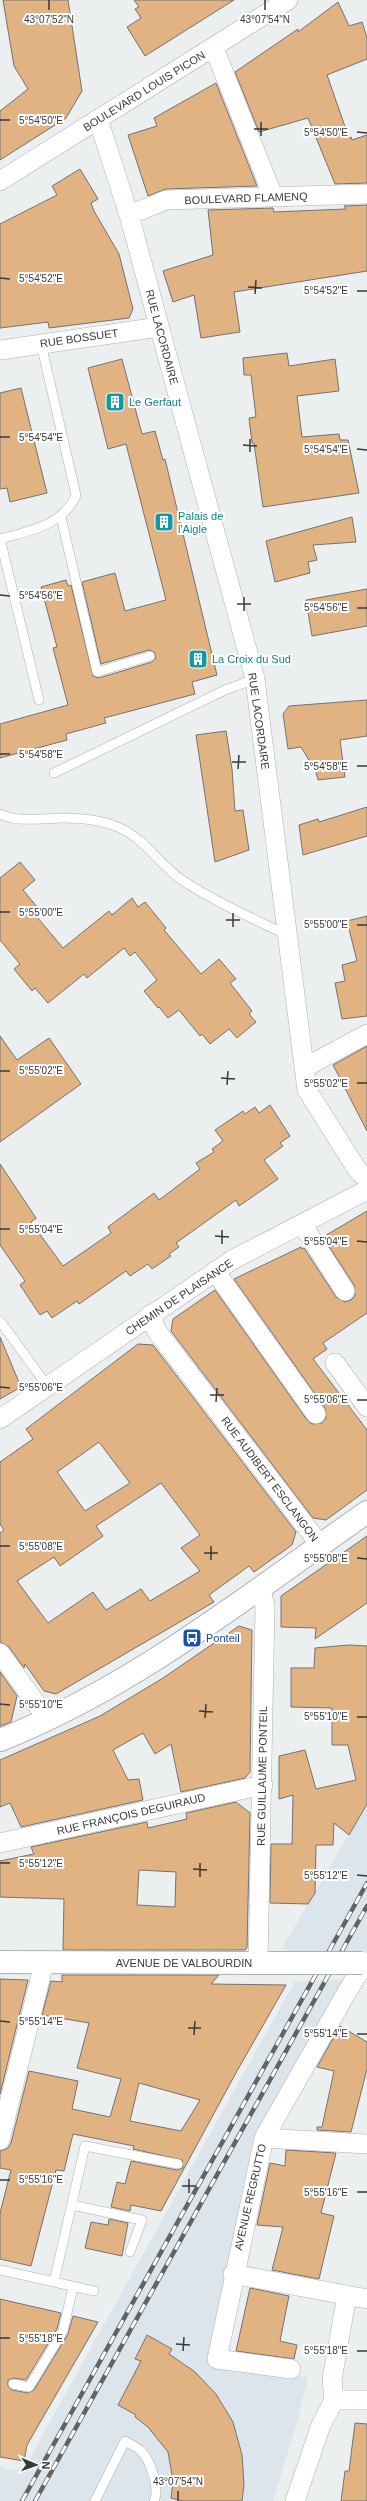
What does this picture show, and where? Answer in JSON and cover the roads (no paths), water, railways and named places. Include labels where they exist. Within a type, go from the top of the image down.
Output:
[{"type":"main road","points":[[0,1740],[48,1720],[106,1690],[192,1638],[261,1590],[320,1545],[367,1512]]},
{"type":"main road","name":"AVENUE DE VALBOURDIN","points":[[0,1962],[365,1963]]},
{"type":"street","name":"BOULEVARD LOUIS PICON","points":[[0,181],[98,118],[214,48],[288,0]]},
{"type":"street","points":[[214,48],[273,196]]},
{"type":"street","name":"RUE LACORDAIRE","points":[[98,118],[129,215],[255,679],[307,1090],[358,1171],[367,1179]]},
{"type":"street","name":"BOULEVARD FLAMENQ","points":[[129,215],[166,200],[367,194]]},
{"type":"street","name":"RUE BOSSUET","points":[[0,350],[159,327]]},
{"type":"street","points":[[304,1068],[367,1034]]},
{"type":"street","name":"CHEMIN DE PLAISANCE","points":[[0,1419],[215,1271],[367,1190]]},
{"type":"street","points":[[302,1224],[345,1291]]},
{"type":"street","points":[[215,1271],[316,1414]]},
{"type":"street","name":"RUE AUDIBERT ESCLANGON","points":[[151,1314],[156,1330],[320,1545]]},
{"type":"street","points":[[335,1363],[366,1402]]},
{"type":"street","name":"RUE GUILLAUME PONTEIL","points":[[261,1590],[265,1606],[263,1785],[269,1963]]},
{"type":"street","points":[[0,1653],[48,1720]]},
{"type":"street","name":"RUE FRANÇOIS DEGUIRAUD","points":[[0,1843],[263,1785]]},
{"type":"street","points":[[0,2140],[44,1963]]},
{"type":"street","name":"AVENUE REGRUTTO","points":[[291,2369],[217,2359],[233,2274],[264,2138],[365,1963]]},
{"type":"street","points":[[264,2138],[367,2144]]},
{"type":"street","points":[[233,2274],[367,2299]]},
{"type":"street","points":[[295,2501],[321,2425],[334,2400],[332,2379],[347,2295]]},
{"type":"street","points":[[334,2400],[367,2400]]},
{"type":"lane","points":[[39,700],[0,539],[32,530],[61,517],[71,507],[76,495],[41,344]]},
{"type":"lane","points":[[61,517],[97,672],[150,656]]},
{"type":"lane","points":[[54,773],[225,690],[255,679]]},
{"type":"lane","points":[[0,814],[19,818],[85,818],[120,828],[139,840],[168,869],[183,880],[243,914],[287,935]]},
{"type":"lane","points":[[0,1321],[48,1387]]},
{"type":"lane","points":[[54,2282],[85,2146],[178,2164]]},
{"type":"lane","points":[[72,2205],[142,2220],[130,2252]]},
{"type":"lane","points":[[0,2270],[94,2291]]},
{"type":"lane","points":[[13,2384],[29,2387],[63,2331],[73,2286]]},
{"type":"lane","points":[[96,2501],[125,2441],[142,2451],[154,2476],[157,2494],[154,2501]]},
{"type":"railway","points":[[22,2501],[367,1883]]},
{"type":"railway","points":[[35,2501],[367,1906]]},
{"type":"place","name":"Le Gerfaut","points":[[115,402]]},
{"type":"place","name":"Palais de l'Aigle","points":[[164,522]]},
{"type":"place","name":"La Croix du Sud","points":[[198,659]]},
{"type":"place","name":"Ponteil","points":[[192,1638]]}]
